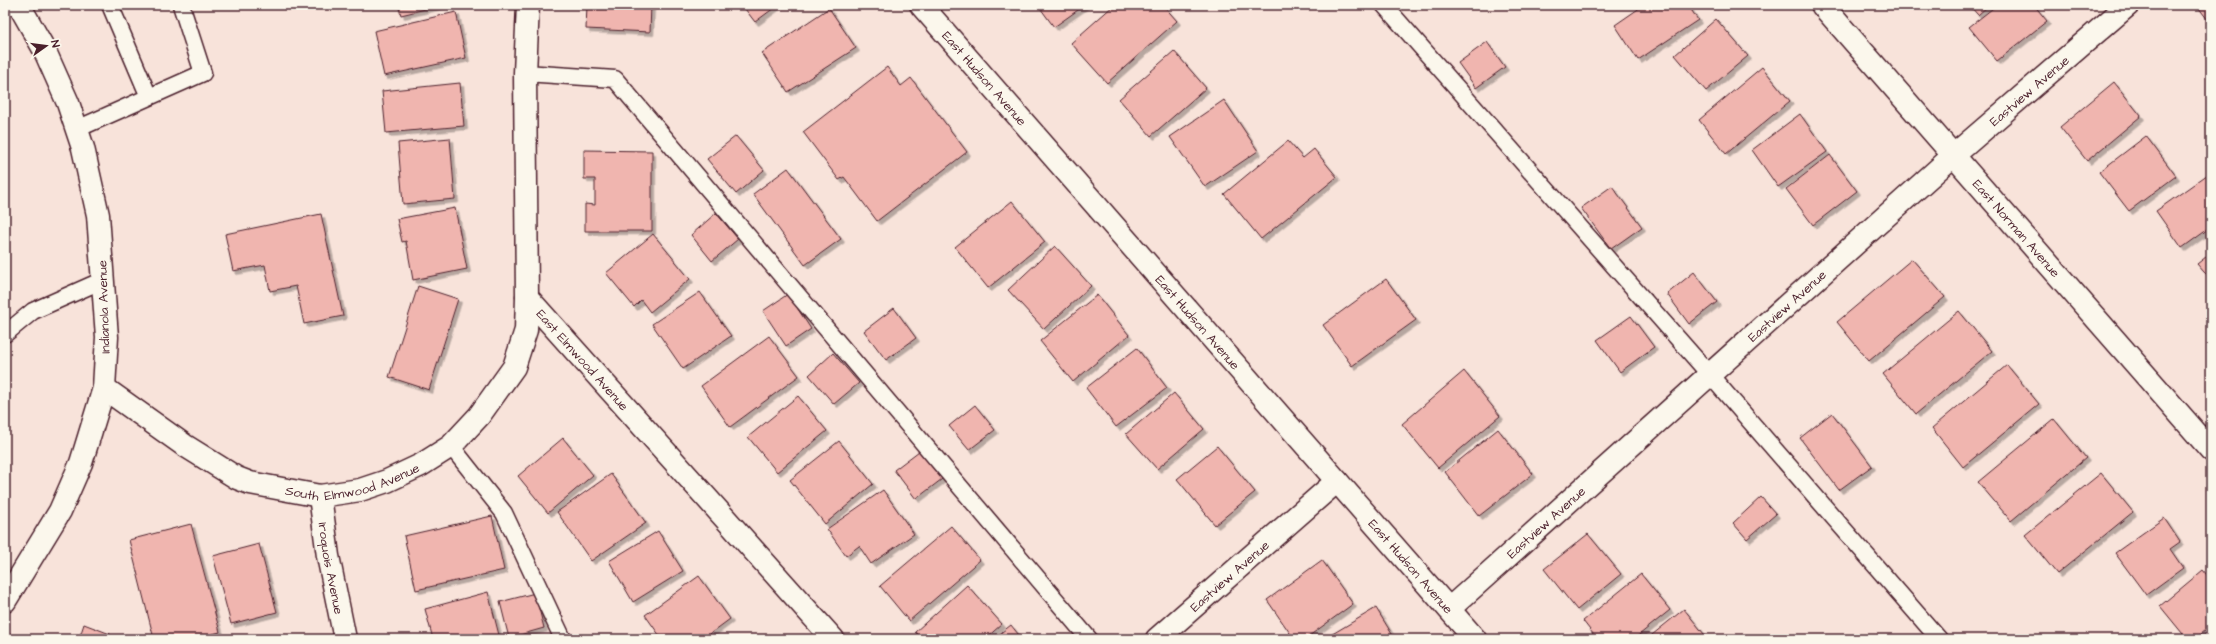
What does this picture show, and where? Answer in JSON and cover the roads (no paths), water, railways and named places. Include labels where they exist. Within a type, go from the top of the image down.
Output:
[{"type":"street","name":"Indianola Avenue","points":[[5,602],[60,511],[81,463],[104,388],[107,337],[98,215],[77,130],[68,103],[44,49],[19,5]]},
{"type":"street","name":"East Elmwood Avenue","points":[[528,5],[524,73],[527,297],[833,639]]},
{"type":"street","name":"East Hudson Avenue","points":[[921,5],[1475,639]]},
{"type":"street","name":"East Norman Avenue","points":[[1822,5],[2211,450]]},
{"type":"street","name":"Eastview Avenue","points":[[1449,609],[1954,155],[2128,5]]},
{"type":"street","name":"South Elmwood Avenue","points":[[104,388],[184,445],[237,478],[250,483],[320,496],[360,490],[387,481],[422,465],[451,446],[479,416],[514,367],[526,330],[527,297]]},
{"type":"street","name":"Eastview Avenue","points":[[1156,639],[1337,481]]},
{"type":"street","name":"Iroquois Avenue","points":[[320,496],[328,556],[345,639]]},
{"type":"lane","points":[[110,5],[149,97]]},
{"type":"lane","points":[[77,130],[203,73],[181,5]]},
{"type":"lane","points":[[1384,5],[1710,375],[1939,639]]},
{"type":"lane","points":[[524,73],[615,79],[1089,639]]},
{"type":"lane","points":[[5,334],[33,311],[103,280]]},
{"type":"lane","points":[[451,446],[504,513],[563,639]]}]
